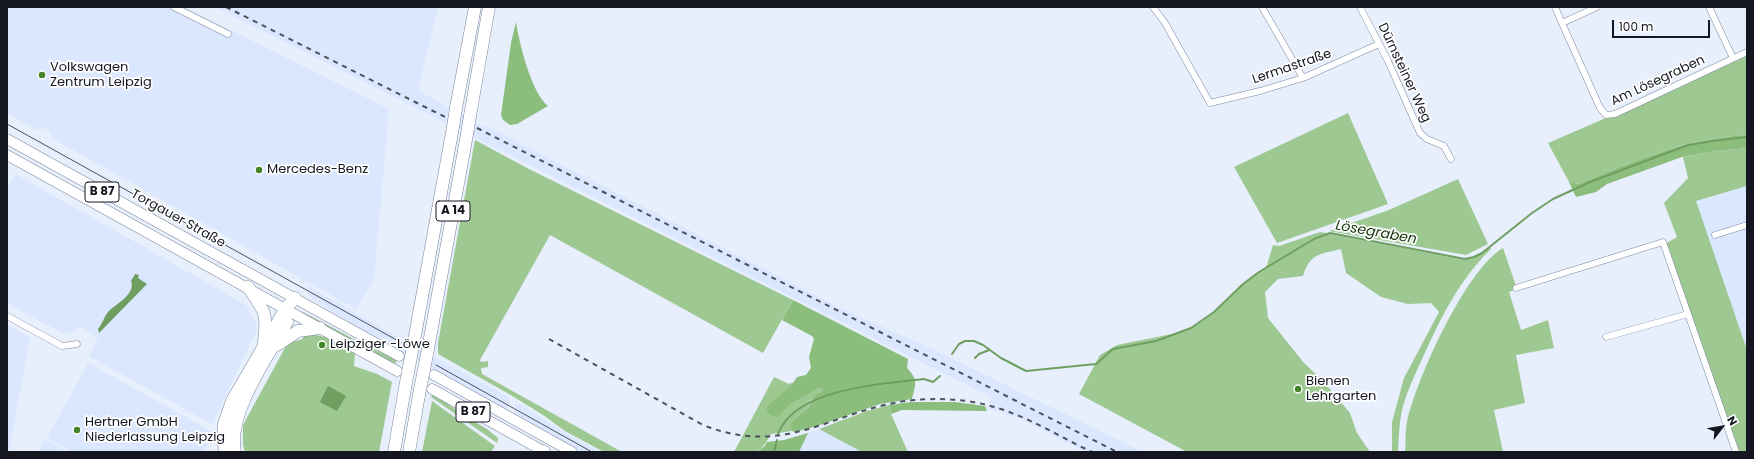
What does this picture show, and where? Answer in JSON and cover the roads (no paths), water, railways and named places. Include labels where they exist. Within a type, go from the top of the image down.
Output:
[{"type":"highway","name":"A 14","points":[[394,452],[475,7]]},
{"type":"highway","name":"A 14","points":[[409,452],[489,7]]},
{"type":"highway","points":[[235,452],[234,437],[240,408],[268,347],[265,314],[248,287]]},
{"type":"highway","points":[[226,452],[224,445],[224,424],[232,401],[268,347],[296,298]]},
{"type":"highway","points":[[268,347],[295,332],[320,328]]},
{"type":"main road","name":"Torgauer Straße","points":[[7,140],[399,356]]},
{"type":"main road","name":"Torgauer Straße","points":[[7,155],[86,200],[289,310]]},
{"type":"main road","name":"B 87","points":[[289,310],[397,371]]},
{"type":"main road","name":"B 87","points":[[434,375],[572,452]]},
{"type":"main road","name":"B 87","points":[[432,389],[544,452]]},
{"type":"street","points":[[174,7],[228,34]]},
{"type":"street","name":"Lermastraße","points":[[1153,7],[1164,23],[1210,103],[1260,91],[1303,78],[1379,44]]},
{"type":"street","points":[[1262,7],[1303,78]]},
{"type":"street","name":"Dürnsteiner Weg","points":[[1360,7],[1379,44],[1420,133],[1427,139],[1444,146],[1451,159]]},
{"type":"street","points":[[1555,7],[1562,24],[1596,7]]},
{"type":"street","points":[[1709,7],[1733,58]]},
{"type":"street","name":"Am Lösegraben","points":[[1562,24],[1600,108],[1606,115],[1615,114],[1747,52]]},
{"type":"street","points":[[1715,235],[1747,225]]},
{"type":"street","points":[[1516,288],[1534,285],[1663,242],[1736,452]]},
{"type":"street","points":[[1606,337],[1688,314]]},
{"type":"street","points":[[7,316],[62,346],[77,344]]},
{"type":"waterway","name":"Lösegraben","points":[[952,354],[959,344],[965,341],[974,341],[983,345],[1001,358],[1026,371],[1096,364],[1113,349],[1156,341],[1191,328],[1214,312],[1243,284],[1259,272],[1314,239],[1330,233],[1465,259],[1474,257],[1482,253],[1532,213],[1553,199],[1590,182],[1688,145],[1747,137]]},
{"type":"waterway","points":[[975,358],[979,354],[989,350]]},
{"type":"waterway","name":"Lösegraben","points":[[778,434],[787,419],[802,407],[821,398],[864,386],[924,379],[933,382],[940,376]]},
{"type":"waterway","name":"Lösegraben","points":[[774,452],[777,440]]},
{"type":"tram line","points":[[7,124],[402,343]]},
{"type":"tram line","points":[[436,365],[592,452]]},
{"type":"railway","points":[[226,7],[445,117]]},
{"type":"railway","points":[[477,128],[1117,452]]},
{"type":"railway","points":[[549,339],[703,425],[733,434],[761,437],[786,434],[811,428],[885,405],[914,400],[932,399],[969,401],[1001,409],[1041,426],[1092,452]]},
{"type":"place","name":"Volkswagen Zentrum Leipzig","points":[[42,75]]},
{"type":"place","name":"Mercedes-Benz","points":[[259,170]]},
{"type":"place","name":"Leipziger -Löwe","points":[[322,345]]},
{"type":"place","name":"Bienen Lehrgarten","points":[[1298,389]]},
{"type":"place","name":"Hertner GmbH Niederlassung Leipzig","points":[[77,430]]}]
